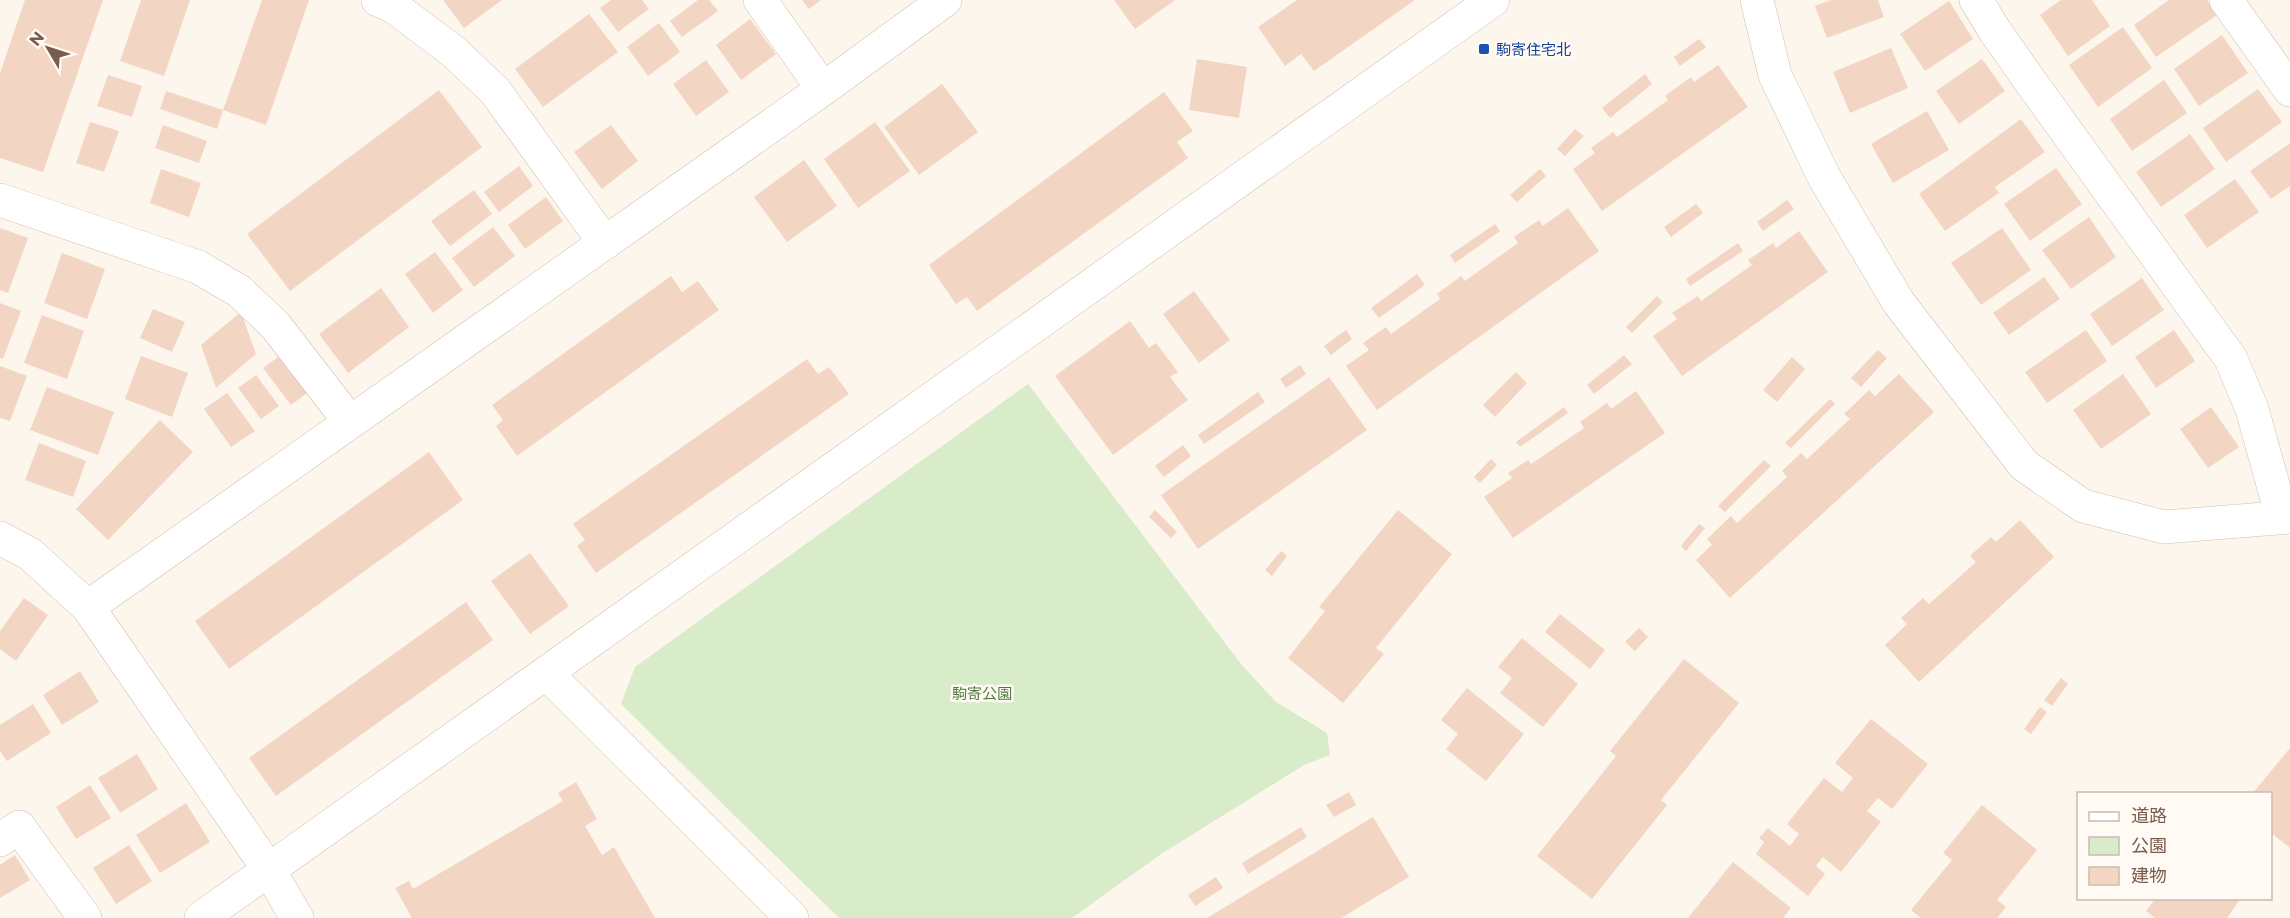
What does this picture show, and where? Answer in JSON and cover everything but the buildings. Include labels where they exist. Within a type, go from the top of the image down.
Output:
[{"type":"street","points":[[378,0],[394,7],[454,52],[495,91],[605,243]]},
{"type":"street","points":[[760,0],[823,89]]},
{"type":"street","points":[[88,607],[823,89],[945,0]]},
{"type":"street","points":[[201,918],[1493,0]]},
{"type":"street","points":[[1757,0],[1774,75],[1824,177],[1899,303],[2024,465],[2083,506],[2164,527],[2286,517],[2252,409],[2231,359],[2030,81],[1976,0]]},
{"type":"street","points":[[2226,0],[2290,90]]},
{"type":"street","points":[[0,200],[198,267],[239,291],[275,325],[350,422]]},
{"type":"street","points":[[0,538],[30,554],[88,607],[269,870],[297,918]]},
{"type":"street","points":[[546,674],[792,918]]},
{"type":"street","points":[[0,840],[19,827],[85,918]]},
{"type":"green space","name":"駒寄公園","points":[[1028,384],[1241,664],[1276,702],[1327,733],[1330,755],[1304,765],[1161,854],[1072,918],[839,918],[621,704],[635,667]]},
{"type":"place","name":"駒寄住宅北","points":[[1484,49]]}]
